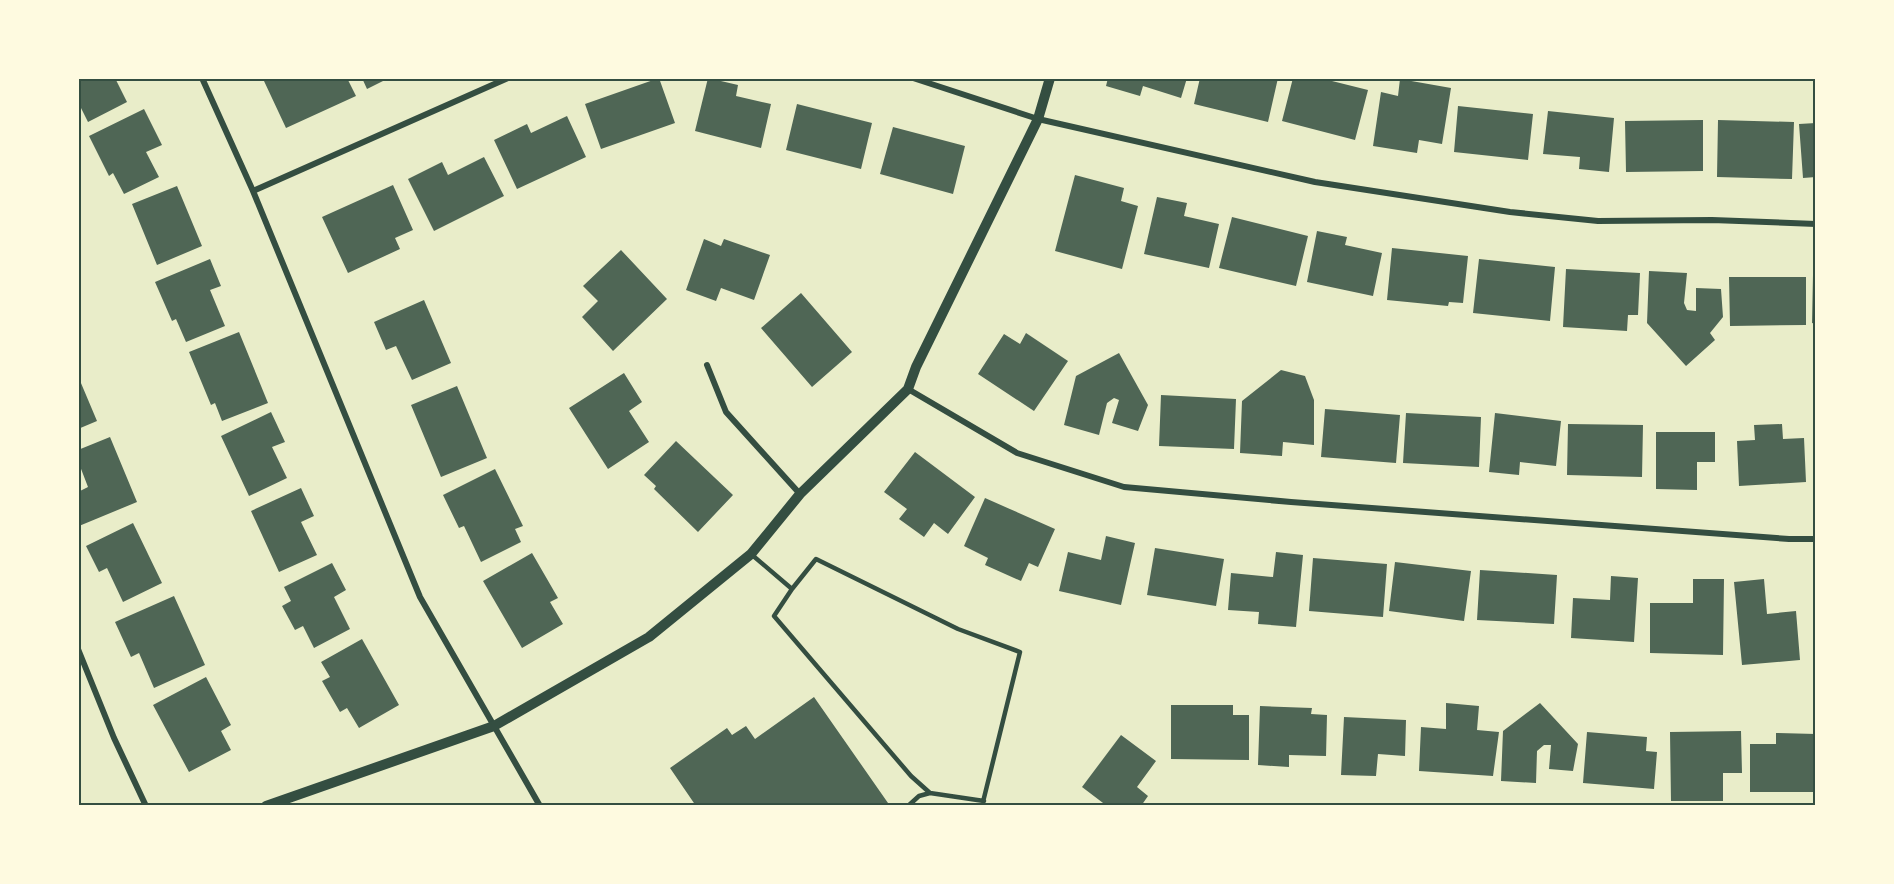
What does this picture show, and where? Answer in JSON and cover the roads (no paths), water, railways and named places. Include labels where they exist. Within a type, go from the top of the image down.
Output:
[{"type":"street","points":[[202,78],[253,190],[420,597],[540,806]]},
{"type":"street","points":[[253,190],[508,78]]},
{"type":"street","points":[[913,78],[1038,119],[1315,182],[1510,212],[1598,221],[1712,220],[1816,224]]},
{"type":"street","points":[[266,806],[494,726],[649,637],[751,554],[800,494],[908,389],[916,367],[1038,119],[1050,78]]},
{"type":"street","points":[[707,365],[726,412],[800,494]]},
{"type":"street","points":[[908,389],[1017,453],[1124,487],[1327,505],[1816,540]]},
{"type":"street","points":[[78,649],[114,738],[147,806]]},
{"type":"lane","points":[[751,554],[792,589]]},
{"type":"lane","points":[[908,806],[919,796],[930,793],[983,803],[1020,652],[958,630],[816,559],[774,616],[895,759],[930,793]]}]
